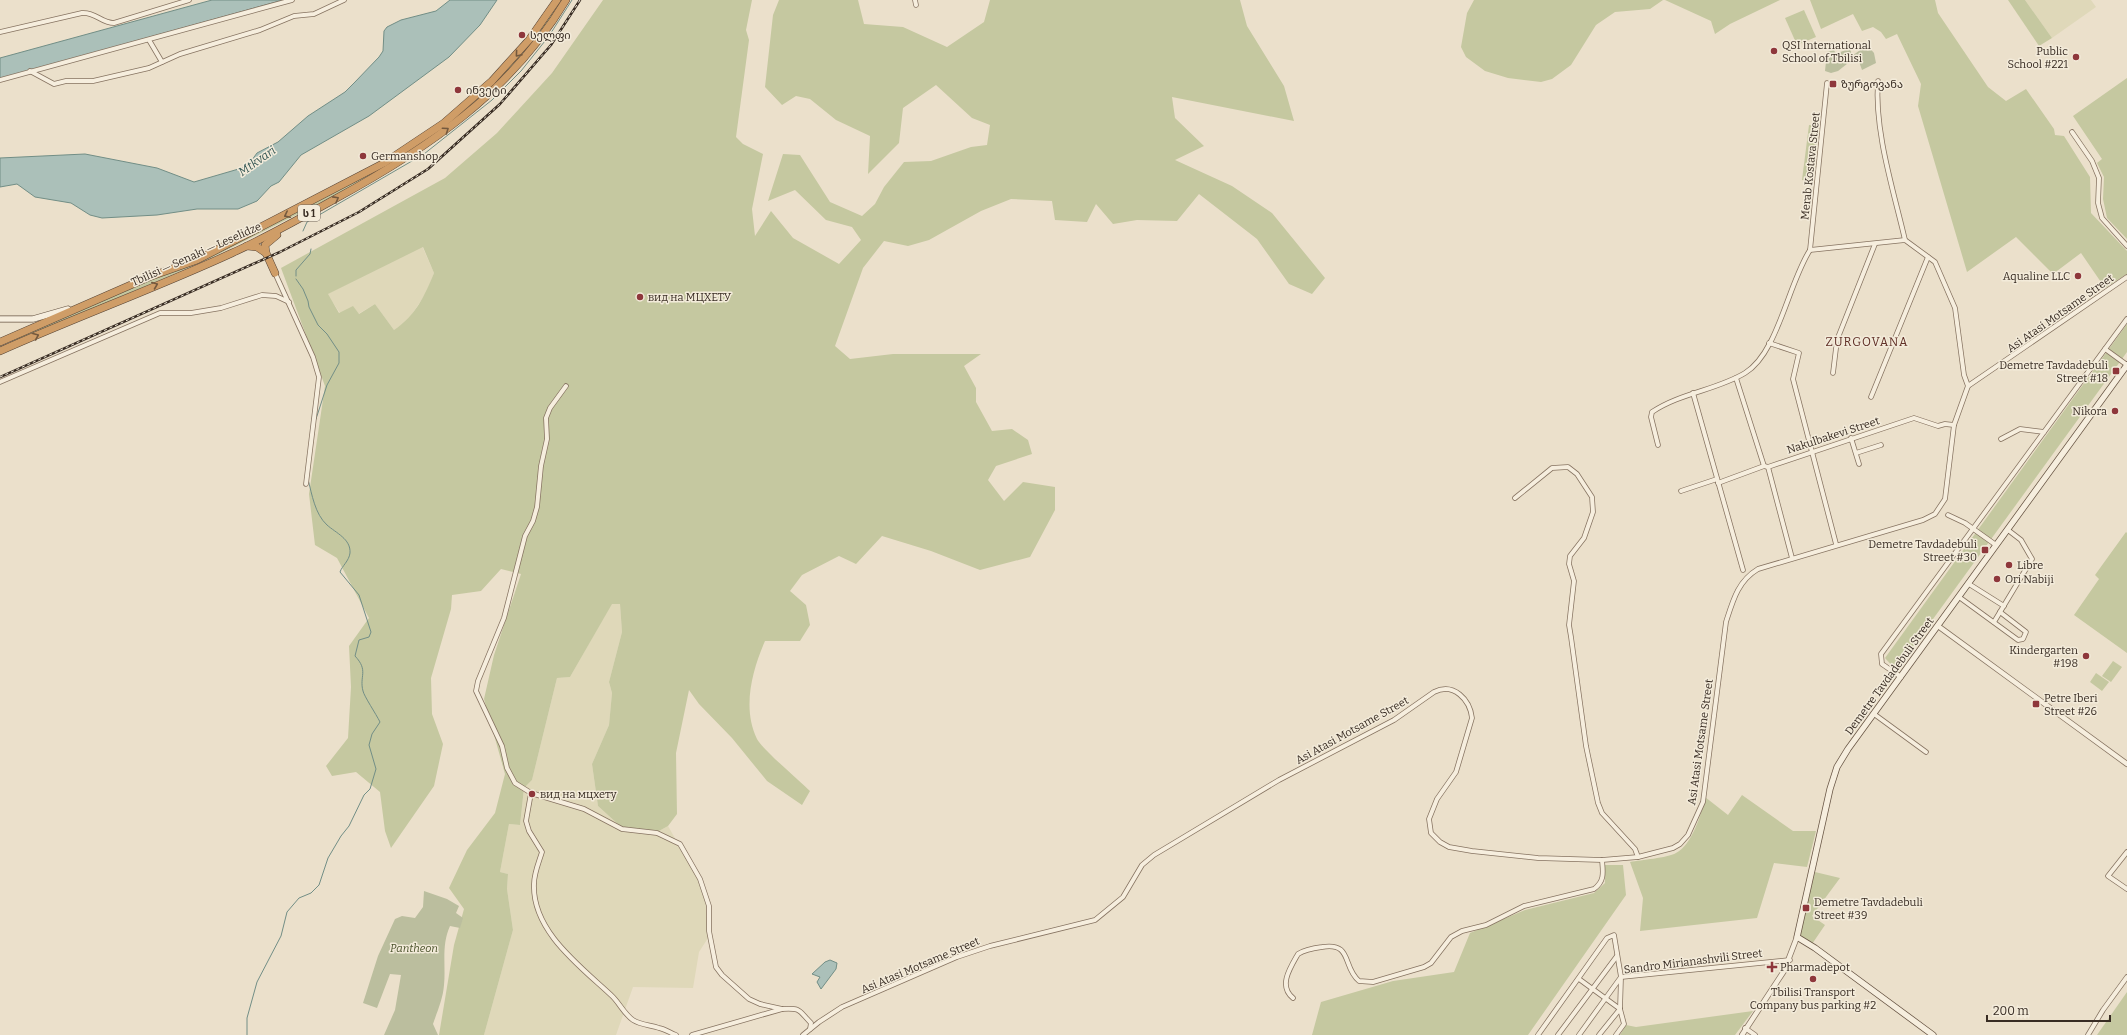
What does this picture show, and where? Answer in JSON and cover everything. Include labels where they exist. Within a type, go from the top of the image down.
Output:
[{"type":"highway","name":"Tbilisi — Senaki — Leselidze","points":[[105,297],[149,277],[197,260],[233,243],[373,170],[420,140],[463,108],[502,72],[529,40],[557,0]]},
{"type":"highway","name":"Tbilisi — Senaki — Leselidze","points":[[0,352],[245,247],[380,174],[460,120],[519,66],[541,39],[566,0]]},
{"type":"highway","points":[[275,274],[266,253],[265,245],[285,230],[290,223]]},
{"type":"highway","points":[[245,247],[257,247],[266,253]]},
{"type":"highway","name":"ს 1","points":[[0,342],[105,297]]},
{"type":"main road","points":[[0,319],[33,319],[105,297]]},
{"type":"main road","name":"Demetre Tavdadebuli Street","points":[[1797,937],[1833,778],[1848,749],[2127,365]]},
{"type":"main road","points":[[1797,937],[1815,948],[1933,1035]]},
{"type":"street","points":[[0,32],[91,12],[107,23],[114,23],[189,0]]},
{"type":"street","points":[[0,80],[292,0]]},
{"type":"street","points":[[30,71],[54,84],[66,81],[93,81],[129,73],[162,62],[180,54],[260,30],[294,16],[314,14],[344,0]]},
{"type":"street","points":[[149,40],[162,62]]},
{"type":"street","points":[[1878,81],[1877,100],[1882,136],[1905,240],[1935,262],[1955,308],[1964,375],[1968,386]]},
{"type":"street","name":"Merab Kostava Street","points":[[1810,250],[1827,83]]},
{"type":"street","points":[[2072,132],[2092,161],[2099,178],[2098,203],[2102,218],[2127,246]]},
{"type":"street","points":[[1658,444],[1651,417],[1652,412],[1693,393],[1736,378],[1752,368],[1765,352],[1799,268],[1810,250],[1905,240]]},
{"type":"street","points":[[1833,373],[1837,340],[1875,244]]},
{"type":"street","points":[[1871,397],[1928,257]]},
{"type":"street","points":[[275,274],[313,357],[319,377],[306,484]]},
{"type":"street","name":"Asi Atasi Motsame Street","points":[[803,1035],[831,1013],[842,1007],[957,957],[990,946],[1095,920],[1123,897],[1142,865],[1154,854],[1279,780],[1394,720],[1440,689],[1454,691],[1460,695],[1469,704],[1472,718],[1456,772],[1431,811],[1428,828],[1434,838],[1449,846],[1472,850],[1538,858],[1602,860],[1638,857],[1663,851],[1680,844],[1695,822],[1703,802],[1726,622],[1735,596],[1747,575],[1758,569],[1836,544],[1923,520],[1935,514],[1941,507],[1947,492],[1954,425],[1968,386],[2127,277]]},
{"type":"street","points":[[0,382],[160,313],[185,314],[221,308],[262,296],[276,296],[289,302]]},
{"type":"street","name":"Demetre Tavdadebuli Street","points":[[1901,677],[1882,664],[1881,654],[2127,319]]},
{"type":"street","points":[[1769,343],[1799,353],[1793,379],[1836,544]]},
{"type":"street","points":[[2105,349],[2127,365]]},
{"type":"street","points":[[1736,378],[1766,466],[1792,558]]},
{"type":"street","points":[[566,386],[550,408],[546,418],[547,438],[537,507],[533,521],[525,536],[504,618],[478,681],[476,692],[502,746],[510,777],[515,783],[531,793],[584,809],[622,829],[657,833],[680,844],[700,879],[709,906],[709,931],[716,967],[749,998],[760,1004],[782,1009],[800,1010],[811,1023],[810,1030]]},
{"type":"street","points":[[1693,393],[1743,570]]},
{"type":"street","name":"Nakulbakevi Street","points":[[1681,491],[1811,452],[1914,418],[1938,426],[1945,424],[1954,425]]},
{"type":"street","points":[[2001,440],[2020,429],[2044,432]]},
{"type":"street","points":[[1851,438],[1859,464]]},
{"type":"street","points":[[1856,453],[1881,445]]},
{"type":"street","points":[[1515,498],[1552,468],[1568,467],[1577,474],[1592,498],[1593,512],[1584,538],[1570,556],[1569,564],[1574,581],[1570,625],[1571,637],[1586,746],[1598,803],[1602,812],[1635,849],[1638,857]]},
{"type":"street","points":[[1948,515],[1973,529],[1996,545]]},
{"type":"street","points":[[1994,622],[2032,559],[2021,540],[2008,530]]},
{"type":"street","points":[[1969,584],[2004,606]]},
{"type":"street","points":[[1959,597],[2018,640],[2023,639],[2026,635],[2025,631],[2000,612]]},
{"type":"street","points":[[1938,626],[2127,764]]},
{"type":"street","points":[[1874,714],[1926,752]]},
{"type":"street","points":[[531,793],[526,821],[529,831],[542,852],[534,882],[534,894],[541,920],[547,930],[584,972],[611,995],[633,1020],[648,1026],[658,1027],[676,1035]]},
{"type":"street","points":[[2127,852],[2108,876],[2127,890]]},
{"type":"street","points":[[2123,857],[2127,861]]},
{"type":"street","points":[[1293,998],[1286,990],[1285,980],[1298,954],[1301,952],[1320,947],[1336,946],[1344,953],[1352,974],[1359,981],[1373,982],[1403,974],[1431,963],[1451,936],[1462,931],[1486,925],[1524,906],[1594,889],[1601,884],[1603,877],[1602,860]]},
{"type":"street","points":[[1538,1035],[1607,938],[1614,935],[1620,977],[1620,1008],[1624,1024],[1616,1035]]},
{"type":"street","name":"Demetre Tavdadebuli Street","points":[[1742,1035],[1745,1028],[1778,983],[1790,960],[1797,937]]},
{"type":"street","points":[[1558,1035],[1617,956]]},
{"type":"street","name":"Sandro Mirianashvili Street","points":[[1579,1035],[1620,977],[1790,960]]},
{"type":"street","points":[[2088,1035],[2103,1010],[2127,977]]},
{"type":"street","points":[[1579,979],[1620,1008]]},
{"type":"street","points":[[1599,1035],[1620,1008]]},
{"type":"street","points":[[692,1035],[782,1009]]},
{"type":"street","points":[[1745,1028],[1755,1035]]},
{"type":"shaded area","points":[[2025,0],[2091,0],[2096,7],[2052,38]]},
{"type":"shaded area","points":[[422,246],[434,273],[426,293],[408,320],[394,330],[375,304],[358,314],[340,313],[327,294]]},
{"type":"shaded area","points":[[612,603],[620,604],[622,632],[609,682],[612,693],[609,725],[592,764],[598,806],[620,826],[659,831],[668,826],[705,891],[708,938],[699,952],[693,988],[633,987],[616,1035],[484,1035],[513,930],[507,889],[508,874],[500,872],[509,824],[520,825],[524,788],[532,780],[557,678],[570,677]]},
{"type":"green space","points":[[560,0],[563,0],[545,26],[506,75],[456,120],[375,175],[209,259],[0,348],[27,333],[141,283],[186,266],[373,172],[491,86],[530,43]]},
{"type":"green space","points":[[603,0],[752,0],[746,30],[749,40],[736,137],[743,144],[763,154],[752,209],[755,236],[771,211],[793,238],[839,264],[861,240],[852,227],[826,220],[795,190],[768,201],[783,154],[800,155],[830,202],[862,216],[875,204],[884,187],[904,162],[931,161],[971,147],[987,145],[990,125],[972,118],[936,85],[903,108],[899,143],[868,174],[870,136],[836,120],[810,99],[796,96],[782,105],[765,87],[773,15],[779,0],[858,0],[864,24],[903,27],[947,47],[984,22],[990,0],[1240,0],[1247,26],[1284,86],[1294,121],[1172,97],[1175,118],[1204,146],[1175,160],[1232,186],[1272,213],[1325,278],[1312,294],[1289,284],[1257,239],[1199,194],[1177,221],[1137,220],[1113,224],[1096,204],[1087,222],[1055,220],[1052,201],[1011,199],[981,211],[929,240],[908,246],[884,241],[863,268],[835,346],[850,359],[893,354],[981,354],[964,366],[976,388],[976,402],[992,431],[1012,429],[1028,440],[1032,454],[996,466],[988,480],[1004,501],[1023,482],[1055,487],[1055,510],[1030,557],[980,570],[931,551],[882,536],[856,564],[839,556],[802,575],[790,591],[806,605],[810,625],[800,641],[765,641],[756,665],[750,690],[750,715],[757,739],[760,744],[810,791],[802,805],[767,781],[732,738],[699,704],[689,690],[676,753],[677,814],[668,826],[659,831],[643,833],[620,826],[598,806],[592,764],[609,725],[612,693],[609,682],[622,632],[620,604],[612,604],[570,677],[557,678],[532,780],[524,788],[520,825],[509,824],[500,872],[508,874],[507,889],[513,930],[484,1035],[439,1035],[454,945],[464,909],[449,888],[467,850],[495,813],[505,774],[484,699],[494,655],[521,574],[501,569],[481,591],[452,595],[451,609],[431,678],[432,714],[443,744],[434,786],[391,848],[385,831],[380,792],[356,772],[332,776],[326,766],[348,738],[351,687],[349,646],[369,618],[337,558],[315,545],[309,494],[325,386],[281,268],[445,178],[497,133],[552,73]],"holes":[[[423,247],[434,273],[427,290],[414,312],[394,330],[375,304],[359,314],[353,306],[339,313],[328,294]]]},
{"type":"green space","points":[[1474,0],[1663,0],[1650,9],[1615,12],[1596,25],[1571,65],[1552,79],[1541,82],[1508,78],[1485,71],[1466,57],[1461,47],[1467,13]]},
{"type":"green space","points":[[1665,0],[1780,0],[1730,24],[1715,34],[1711,21]]},
{"type":"green space","points":[[1810,0],[1935,0],[1938,13],[1988,87],[2006,101],[2026,89],[2054,129],[2055,135],[2064,136],[2090,177],[2091,213],[2127,251],[2127,274],[2105,288],[2081,253],[2053,274],[2016,237],[1967,272],[1918,106],[1921,84],[1897,34],[1886,39],[1881,32],[1873,27],[1862,31],[1853,14],[1821,29]]},
{"type":"green space","points":[[2008,0],[2025,0],[2052,38],[2039,46]]},
{"type":"green space","points":[[1804,10],[1816,37],[1797,45],[1785,18]]},
{"type":"green space","points":[[1867,45],[1874,53],[1876,63],[1862,70],[1857,56],[1838,71],[1831,73],[1825,71],[1827,52],[1834,50],[1836,54],[1850,48],[1852,56]]},
{"type":"green space","points":[[2127,78],[2127,239],[2107,218],[2103,199],[2104,177],[2097,163],[2102,159],[2073,116]]},
{"type":"green space","points":[[1809,125],[1819,126],[1812,182],[1802,180]]},
{"type":"green space","points":[[2127,324],[2127,352],[1896,670],[1885,658]]},
{"type":"green space","points":[[2126,532],[2127,653],[2074,615],[2099,579],[2095,575]]},
{"type":"green space","points":[[2113,661],[2122,667],[2111,682],[2102,676]]},
{"type":"green space","points":[[2096,673],[2109,682],[2102,691],[2090,682]]},
{"type":"green space","points":[[1742,795],[1793,831],[1816,831],[1807,867],[1774,863],[1757,918],[1640,931],[1643,898],[1630,862],[1672,855],[1682,849],[1695,828],[1705,797],[1728,815]]},
{"type":"green space","points":[[1604,865],[1623,865],[1626,895],[1528,1035],[1312,1035],[1321,1002],[1393,981],[1454,972],[1470,933],[1525,910],[1594,893],[1605,883]]},
{"type":"green space","points":[[1815,872],[1840,878],[1812,916],[1825,925],[1812,944],[1801,936],[1800,932]]},
{"type":"green space","name":"Pantheon","points":[[424,891],[447,899],[459,906],[456,913],[463,918],[460,928],[450,926],[447,933],[443,990],[440,1005],[433,1024],[438,1035],[384,1035],[395,1010],[401,975],[390,974],[377,1008],[363,1003],[378,956],[395,919],[402,916],[415,918],[423,907]]},
{"type":"green space","points":[[2127,992],[2127,1035],[2097,1035]]},
{"type":"green space","points":[[1753,1011],[1735,1035],[1620,1035],[1626,1025],[1636,1027]]},
{"type":"water","points":[[212,0],[283,0],[0,79],[0,58]]},
{"type":"water","name":"Mtkvari","points":[[450,0],[497,0],[480,25],[449,57],[369,116],[301,155],[279,182],[271,186],[257,201],[238,209],[197,209],[157,215],[102,218],[90,215],[71,203],[35,197],[17,184],[0,187],[0,158],[85,154],[157,168],[194,182],[242,168],[249,164],[257,153],[278,142],[308,116],[345,92],[383,51],[384,31],[387,27],[401,20],[436,11]]},
{"type":"water","points":[[830,960],[837,963],[836,969],[821,989],[817,982],[820,977],[812,974],[825,962]]},
{"type":"waterway","points":[[303,231],[307,222],[424,154],[492,100],[521,71],[549,36],[572,0]]},
{"type":"waterway","points":[[296,276],[296,270],[310,254],[311,249]]},
{"type":"waterway","points":[[296,279],[303,289],[309,307],[318,325],[327,334],[339,352],[339,363],[327,385],[316,419]]},
{"type":"waterway","points":[[247,1035],[247,1018],[257,982],[281,936],[287,912],[299,898],[311,893],[319,885],[328,858],[341,836],[349,826],[364,795],[370,789],[376,769],[369,745],[372,734],[380,722],[364,693],[362,686],[363,670],[355,656],[359,640],[369,637],[371,632],[359,595],[340,572],[347,561],[350,548],[346,540],[323,521],[314,504],[308,479]]},
{"type":"railway","points":[[0,377],[280,252],[359,212],[428,169],[500,104],[551,45],[580,0]]},
{"type":"place","name":"სელფი","points":[[522,35]]},
{"type":"place","name":"QSI International School of Tbilisi","points":[[1774,51]]},
{"type":"place","name":"Public School #221","points":[[2076,57]]},
{"type":"place","name":"ზურგოვანა","points":[[1833,84]]},
{"type":"place","name":"ინვეტი","points":[[458,90]]},
{"type":"place","name":"Germanshop","points":[[363,156]]},
{"type":"place","name":"Aqualine LLC","points":[[2078,276]]},
{"type":"place","name":"вид на МЦХЕТУ","points":[[640,297]]},
{"type":"place","name":"Demetre Tavdadebuli Street #18","points":[[2116,371]]},
{"type":"place","name":"Nikora","points":[[2115,411]]},
{"type":"place","name":"Demetre Tavdadebuli Street #30","points":[[1985,550]]},
{"type":"place","name":"Libre","points":[[2009,565]]},
{"type":"place","name":"Ori Nabiji","points":[[1997,579]]},
{"type":"place","name":"Kindergarten #198","points":[[2086,656]]},
{"type":"place","name":"Petre Iberi Street #26","points":[[2036,704]]},
{"type":"place","name":"вид на мцхету","points":[[532,794]]},
{"type":"place","name":"Demetre Tavdadebuli Street #39","points":[[1806,908]]},
{"type":"place","name":"Pharmadepot","points":[[1772,967]]},
{"type":"place","name":"Tbilisi Transport Company bus parking #2","points":[[1813,979]]},
{"type":"district","name":"ZURGOVANA","points":[[1867,342]]}]
